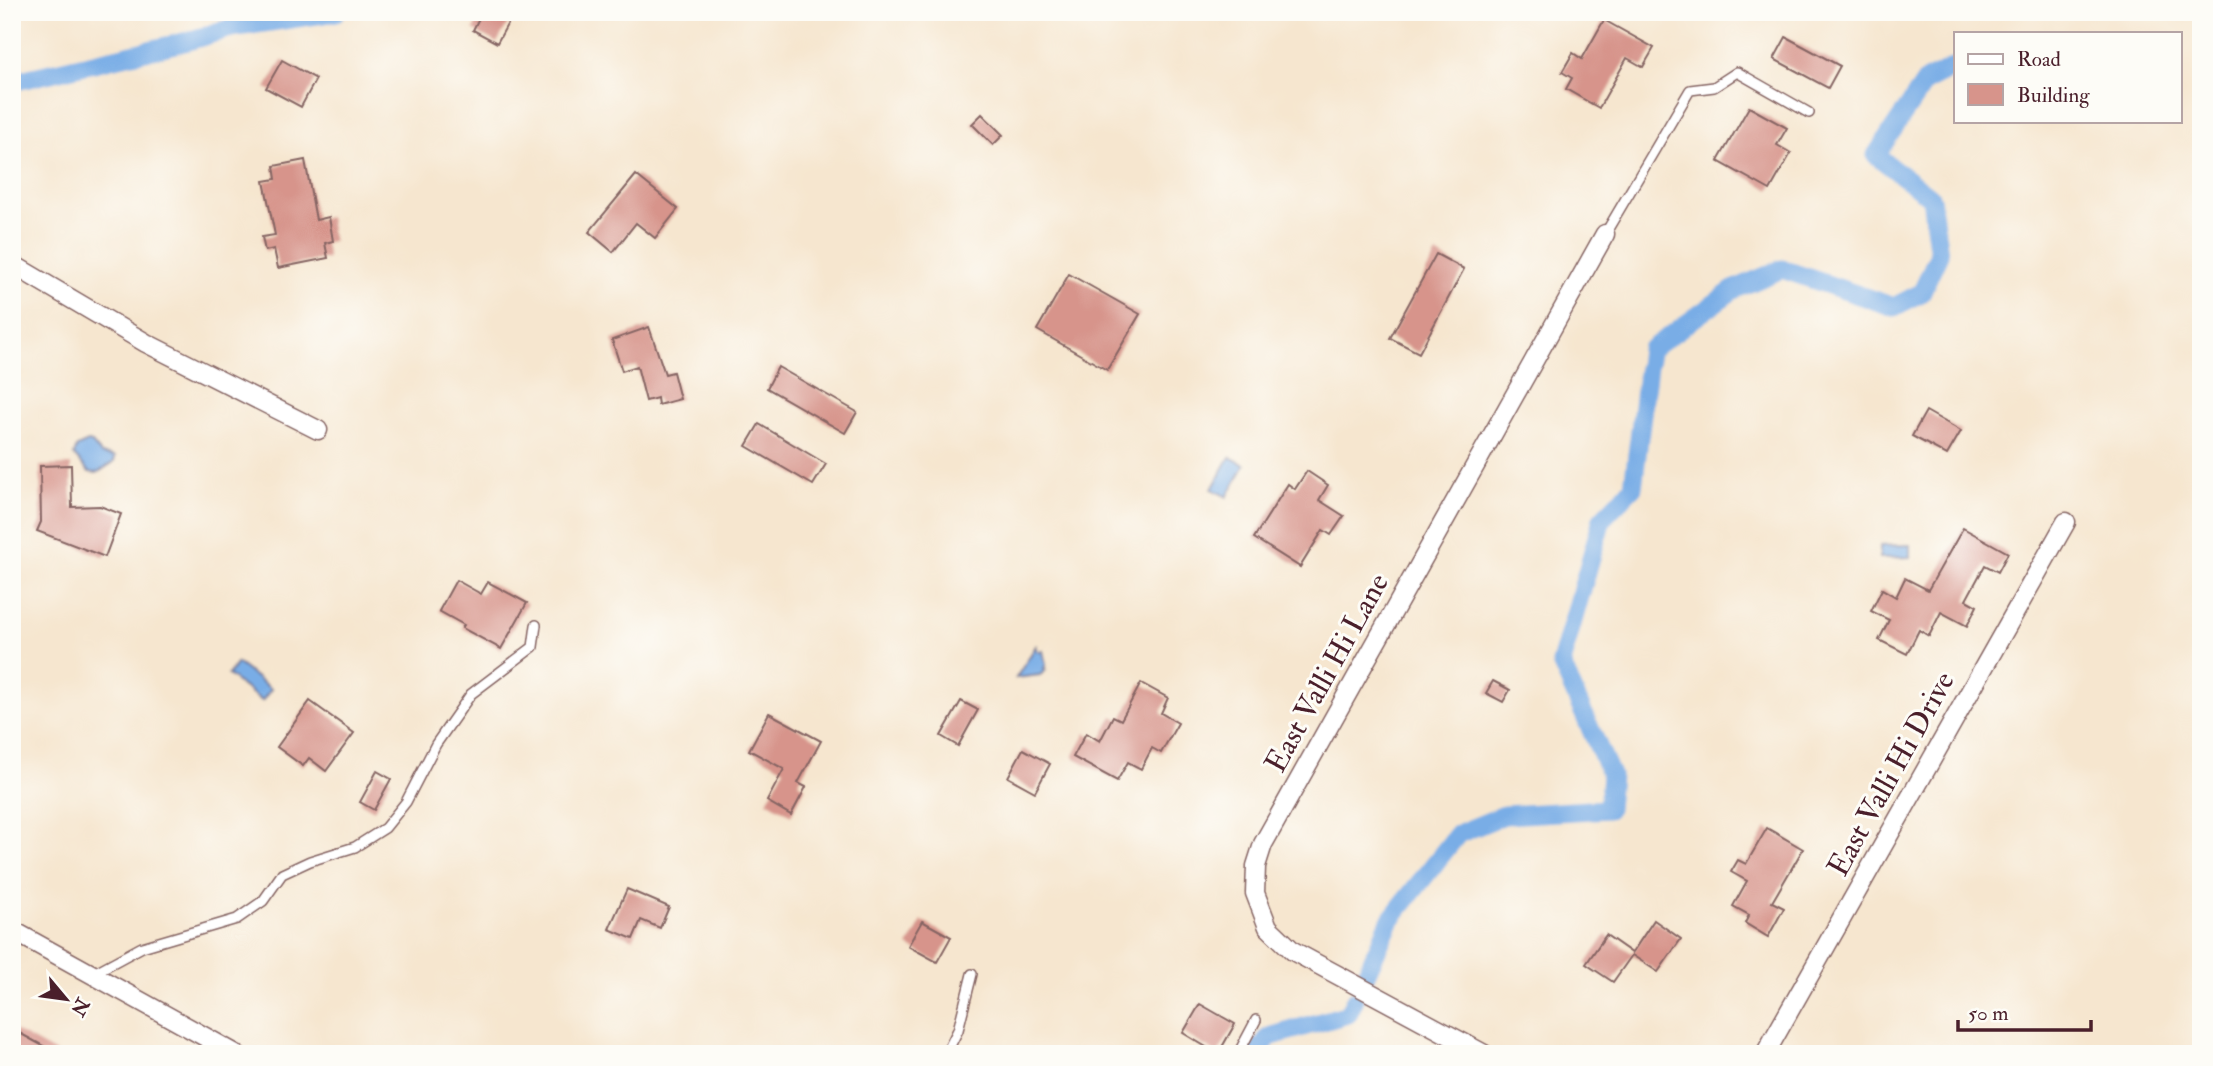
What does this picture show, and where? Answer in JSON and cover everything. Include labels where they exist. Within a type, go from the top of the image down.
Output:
[{"type":"street","name":"East Valli Hi Lane","points":[[1484,1054],[1293,951],[1268,927],[1255,893],[1256,866],[1264,844],[1605,234]]},
{"type":"street","points":[[12,264],[146,343],[318,430]]},
{"type":"street","name":"East Valli Hi Drive","points":[[1765,1054],[2066,522]]},
{"type":"street","points":[[12,930],[236,1054]]},
{"type":"lane","points":[[1605,234],[1690,90],[1714,88],[1737,72],[1809,113]]},
{"type":"lane","points":[[92,974],[142,947],[237,919],[264,901],[282,874],[310,861],[355,847],[385,828],[406,802],[436,744],[471,694],[533,647],[536,625]]},
{"type":"lane","points":[[946,1054],[958,1031],[972,974]]},
{"type":"lane","points":[[1238,1054],[1256,1020]]},
{"type":"water","points":[[88,442],[101,454],[115,457],[114,462],[97,473],[89,472],[74,455],[77,447]]},
{"type":"water","points":[[1230,457],[1245,465],[1227,497],[1212,489]]},
{"type":"water","points":[[1910,545],[1910,557],[1880,558],[1880,546]]},
{"type":"water","points":[[1036,646],[1038,652],[1043,651],[1046,670],[1040,675],[1016,678]]},
{"type":"water","points":[[237,663],[271,689],[262,701],[228,675]]},
{"type":"building","points":[[482,12],[514,12],[497,43],[473,30]]},
{"type":"building","points":[[1604,20],[1654,48],[1643,67],[1627,58],[1599,108],[1566,89],[1572,78],[1562,72],[1573,53],[1582,59]]},
{"type":"building","points":[[1786,37],[1840,66],[1828,88],[1774,59]]},
{"type":"building","points":[[282,60],[316,79],[301,107],[266,88]]},
{"type":"building","points":[[1749,107],[1787,128],[1777,145],[1791,153],[1770,190],[1718,161]]},
{"type":"building","points":[[982,114],[1003,135],[993,145],[972,124]]},
{"type":"building","points":[[305,160],[316,220],[329,217],[333,241],[325,243],[328,258],[278,268],[274,249],[265,251],[262,237],[275,235],[264,181],[276,179],[274,166]]},
{"type":"building","points":[[636,175],[678,209],[655,238],[636,223],[613,252],[589,232]]},
{"type":"building","points":[[1436,254],[1464,269],[1419,353],[1390,338]]},
{"type":"building","points":[[1069,274],[1140,314],[1107,370],[1037,330]]},
{"type":"building","points":[[649,327],[665,374],[673,372],[680,399],[658,405],[657,398],[646,401],[637,366],[622,371],[612,340]]},
{"type":"building","points":[[778,367],[857,412],[845,433],[767,388]]},
{"type":"building","points":[[1926,411],[1961,431],[1947,455],[1912,436]]},
{"type":"building","points":[[759,424],[826,464],[813,485],[746,446]]},
{"type":"building","points":[[71,465],[72,507],[100,506],[121,514],[105,557],[37,531],[41,522],[40,466]]},
{"type":"building","points":[[1307,471],[1328,485],[1319,500],[1344,516],[1331,535],[1323,530],[1300,567],[1254,538],[1288,484],[1295,489]]},
{"type":"building","points":[[1963,528],[2008,553],[1998,572],[1985,565],[1966,600],[1977,606],[1967,626],[1941,612],[1929,636],[1919,630],[1907,654],[1879,640],[1889,620],[1871,611],[1882,589],[1896,597],[1905,578],[1928,590]]},
{"type":"building","points":[[456,580],[481,594],[488,582],[527,603],[501,649],[462,628],[464,625],[439,611]]},
{"type":"building","points":[[1493,681],[1510,690],[1503,702],[1486,693]]},
{"type":"building","points":[[1141,683],[1168,698],[1161,713],[1178,723],[1161,753],[1152,748],[1141,769],[1128,762],[1117,781],[1073,757],[1086,733],[1100,741],[1113,716],[1121,720]]},
{"type":"building","points":[[310,701],[354,733],[326,771],[309,758],[303,766],[277,747]]},
{"type":"building","points":[[961,701],[978,710],[958,746],[941,736]]},
{"type":"building","points":[[769,713],[821,741],[798,783],[806,787],[791,815],[767,801],[784,769],[749,750]]},
{"type":"building","points":[[1023,749],[1050,764],[1035,792],[1008,777]]},
{"type":"building","points":[[377,771],[391,779],[374,810],[360,802]]},
{"type":"building","points":[[1767,828],[1803,849],[1772,902],[1784,908],[1768,937],[1745,923],[1749,915],[1733,906],[1747,881],[1731,872],[1738,860],[1746,864]]},
{"type":"building","points":[[627,889],[669,907],[660,928],[641,920],[633,939],[609,929]]},
{"type":"building","points":[[1654,920],[1681,939],[1658,972],[1632,955],[1613,982],[1586,964],[1606,935],[1632,953]]},
{"type":"building","points":[[922,921],[951,937],[937,962],[908,946]]},
{"type":"building","points":[[1200,1004],[1235,1024],[1218,1054],[1183,1033]]},
{"type":"building","points":[[12,1029],[58,1054],[12,1054]]},
{"type":"waterway","points":[[12,82],[188,41],[231,28],[336,12]]},
{"type":"waterway","points":[[1366,974],[1391,919],[1458,834],[1504,815],[1608,809],[1611,775],[1561,663],[1602,519],[1633,487],[1650,350],[1733,290],[1782,269],[1894,307],[1921,293],[1939,254],[1931,198],[1876,155],[1925,82],[1954,67]]},
{"type":"waterway","points":[[1256,1054],[1269,1037],[1348,1014],[1354,1001]]}]
